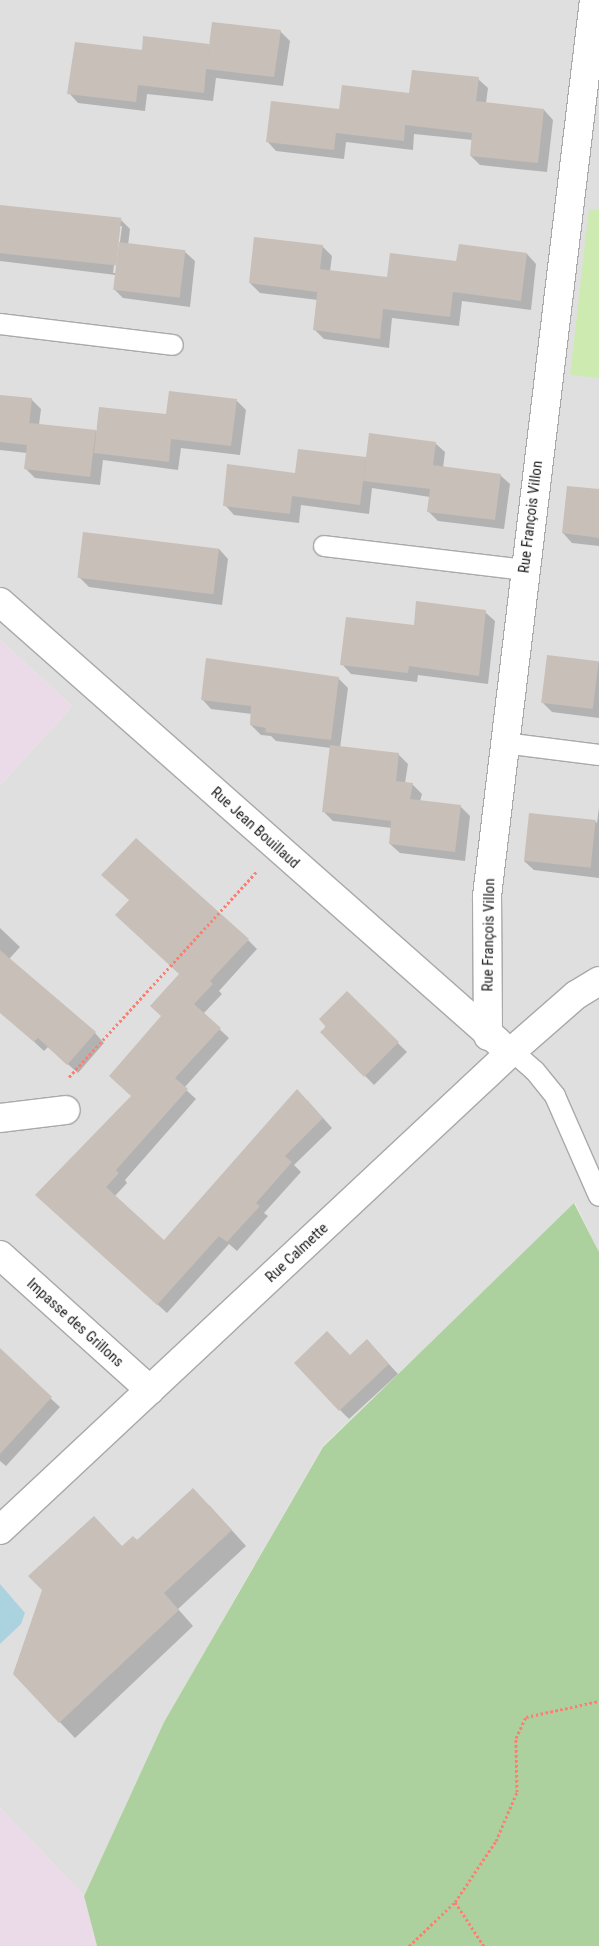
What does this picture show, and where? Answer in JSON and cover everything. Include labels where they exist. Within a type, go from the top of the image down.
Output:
[{"type":"street","name":"Rue François Villon","points":[[488,1036],[487,896],[524,570],[595,15]]},
{"type":"street","name":"Rue Jean Bouillaud","points":[[0,602],[488,1036],[512,1051]]},
{"type":"street","name":"Rue Calmette","points":[[0,1530],[512,1051],[576,995],[599,981]]},
{"type":"street","points":[[0,1118],[66,1110]]},
{"type":"street","name":"Impasse des Grillons","points":[[0,1255],[150,1390]]},
{"type":"lane","points":[[0,324],[173,345]]},
{"type":"lane","points":[[324,546],[524,570]]},
{"type":"lane","points":[[504,743],[599,755]]},
{"type":"lane","points":[[512,1051],[535,1071],[554,1096],[599,1196]]},
{"type":"path","points":[[35,1114],[277,848]]},
{"type":"path","points":[[409,1946],[455,1902],[496,1841],[517,1792],[516,1738],[526,1717],[599,1701]]},
{"type":"path","points":[[455,1902],[484,1946]]},
{"type":"shaded area","points":[[0,0],[599,0],[599,1252],[575,1203],[323,1446],[164,1722],[84,1896],[0,1808],[0,785],[72,706],[0,640]]},
{"type":"shaded area","points":[[0,640],[72,706],[0,785]]},
{"type":"shaded area","points":[[0,1808],[84,1896],[97,1946],[0,1946]]},
{"type":"green space","points":[[589,209],[599,210],[599,378],[570,375]]},
{"type":"green space","points":[[574,1203],[599,1252],[599,1946],[97,1946],[84,1896],[164,1722],[323,1447]]},
{"type":"water","points":[[0,1584],[25,1613],[21,1624],[0,1644]]},
{"type":"building","points":[[212,22],[281,30],[274,77],[206,69],[204,93],[138,85],[136,102],[67,94],[75,42],[142,50],[143,36],[209,44],[208,54]]},
{"type":"building","points":[[412,70],[479,77],[476,101],[544,109],[538,163],[470,156],[472,133],[405,125],[404,141],[336,133],[334,150],[266,142],[271,101],[339,109],[342,85],[409,93]]},
{"type":"building","points":[[0,205],[121,218],[116,265],[0,253]]},
{"type":"building","points":[[254,237],[323,245],[320,269],[387,277],[390,253],[456,261],[459,244],[527,253],[521,301],[453,292],[450,317],[383,309],[380,339],[313,330],[318,286],[317,292],[249,283]]},
{"type":"building","points":[[119,242],[186,250],[180,298],[113,290]]},
{"type":"building","points":[[169,391],[237,399],[231,446],[171,439],[169,462],[94,453],[99,407],[166,414]]},
{"type":"building","points":[[0,395],[32,398],[29,426],[30,423],[96,430],[90,477],[24,469],[27,445],[0,442]]},
{"type":"building","points":[[369,433],[436,442],[433,465],[501,474],[495,520],[427,512],[430,489],[363,481]]},
{"type":"building","points":[[298,449],[366,457],[360,505],[292,496],[290,514],[223,506],[227,464],[295,473]]},
{"type":"building","points":[[567,486],[599,489],[599,538],[562,533]]},
{"type":"building","points":[[83,532],[219,549],[213,594],[77,578]]},
{"type":"building","points":[[416,601],[486,610],[479,676],[409,666],[408,673],[340,665],[346,617],[414,625]]},
{"type":"building","points":[[547,655],[599,661],[593,709],[541,703]]},
{"type":"building","points":[[206,658],[339,677],[331,740],[265,732],[266,728],[250,725],[251,706],[201,700]]},
{"type":"building","points":[[330,745],[399,753],[396,781],[413,783],[410,799],[461,805],[455,852],[389,844],[391,821],[322,812]]},
{"type":"building","points":[[529,813],[596,820],[591,868],[524,861]]},
{"type":"building","points":[[136,838],[249,939],[210,981],[213,984],[194,1004],[221,1028],[175,1078],[188,1089],[116,1170],[119,1173],[106,1187],[164,1240],[297,1089],[323,1118],[285,1156],[292,1162],[256,1203],[260,1206],[227,1242],[219,1236],[157,1305],[35,1195],[131,1096],[109,1076],[161,1016],[150,1006],[179,974],[115,915],[129,900],[101,875]]},
{"type":"building","points":[[0,950],[96,1032],[67,1065],[38,1038],[34,1042],[0,1013]]},
{"type":"building","points":[[347,991],[399,1042],[364,1077],[320,1032],[326,1027],[319,1019]]},
{"type":"building","points":[[327,1331],[350,1355],[367,1339],[389,1364],[339,1411],[294,1363]]},
{"type":"building","points":[[0,1348],[52,1397],[0,1454]]},
{"type":"building","points":[[193,1488],[232,1530],[164,1593],[179,1610],[59,1723],[13,1674],[42,1590],[28,1576],[94,1516],[122,1546],[133,1536],[137,1540]]}]
